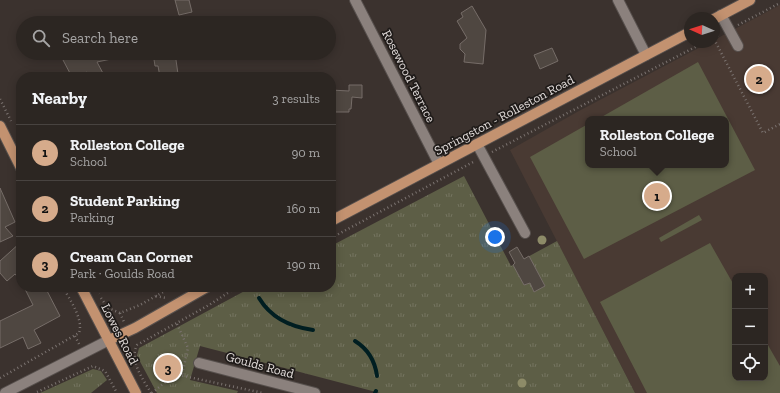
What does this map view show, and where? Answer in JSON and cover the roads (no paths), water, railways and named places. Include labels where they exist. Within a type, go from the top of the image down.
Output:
[{"type":"main road","points":[[720,16],[750,0]]},
{"type":"main road","name":"Springston - Rolleston Road","points":[[336,218],[684,35]]},
{"type":"main road","points":[[0,126],[16,158]]},
{"type":"main road","name":"Lowes Road","points":[[84,292],[136,393]]},
{"type":"main road","points":[[109,340],[138,326],[198,292]]},
{"type":"street","name":"Rosewood Terrace","points":[[355,0],[439,164]]},
{"type":"street","points":[[618,0],[646,55]]},
{"type":"street","points":[[720,19],[729,30],[738,46]]},
{"type":"street","points":[[477,144],[525,233]]},
{"type":"street","points":[[5,393],[109,340]]},
{"type":"street","name":"Goulds Road","points":[[199,363],[314,393]]},
{"type":"waterway","points":[[259,298],[269,311],[282,320],[297,327],[313,330]]},
{"type":"waterway","points":[[355,341],[360,344],[370,356],[375,365],[377,376]]},
{"type":"place","name":"Student Parking","points":[[759,79]]},
{"type":"place","name":"Rolleston College","points":[[657,196]]},
{"type":"place","name":"Cream Can Corner","points":[[168,368]]}]
